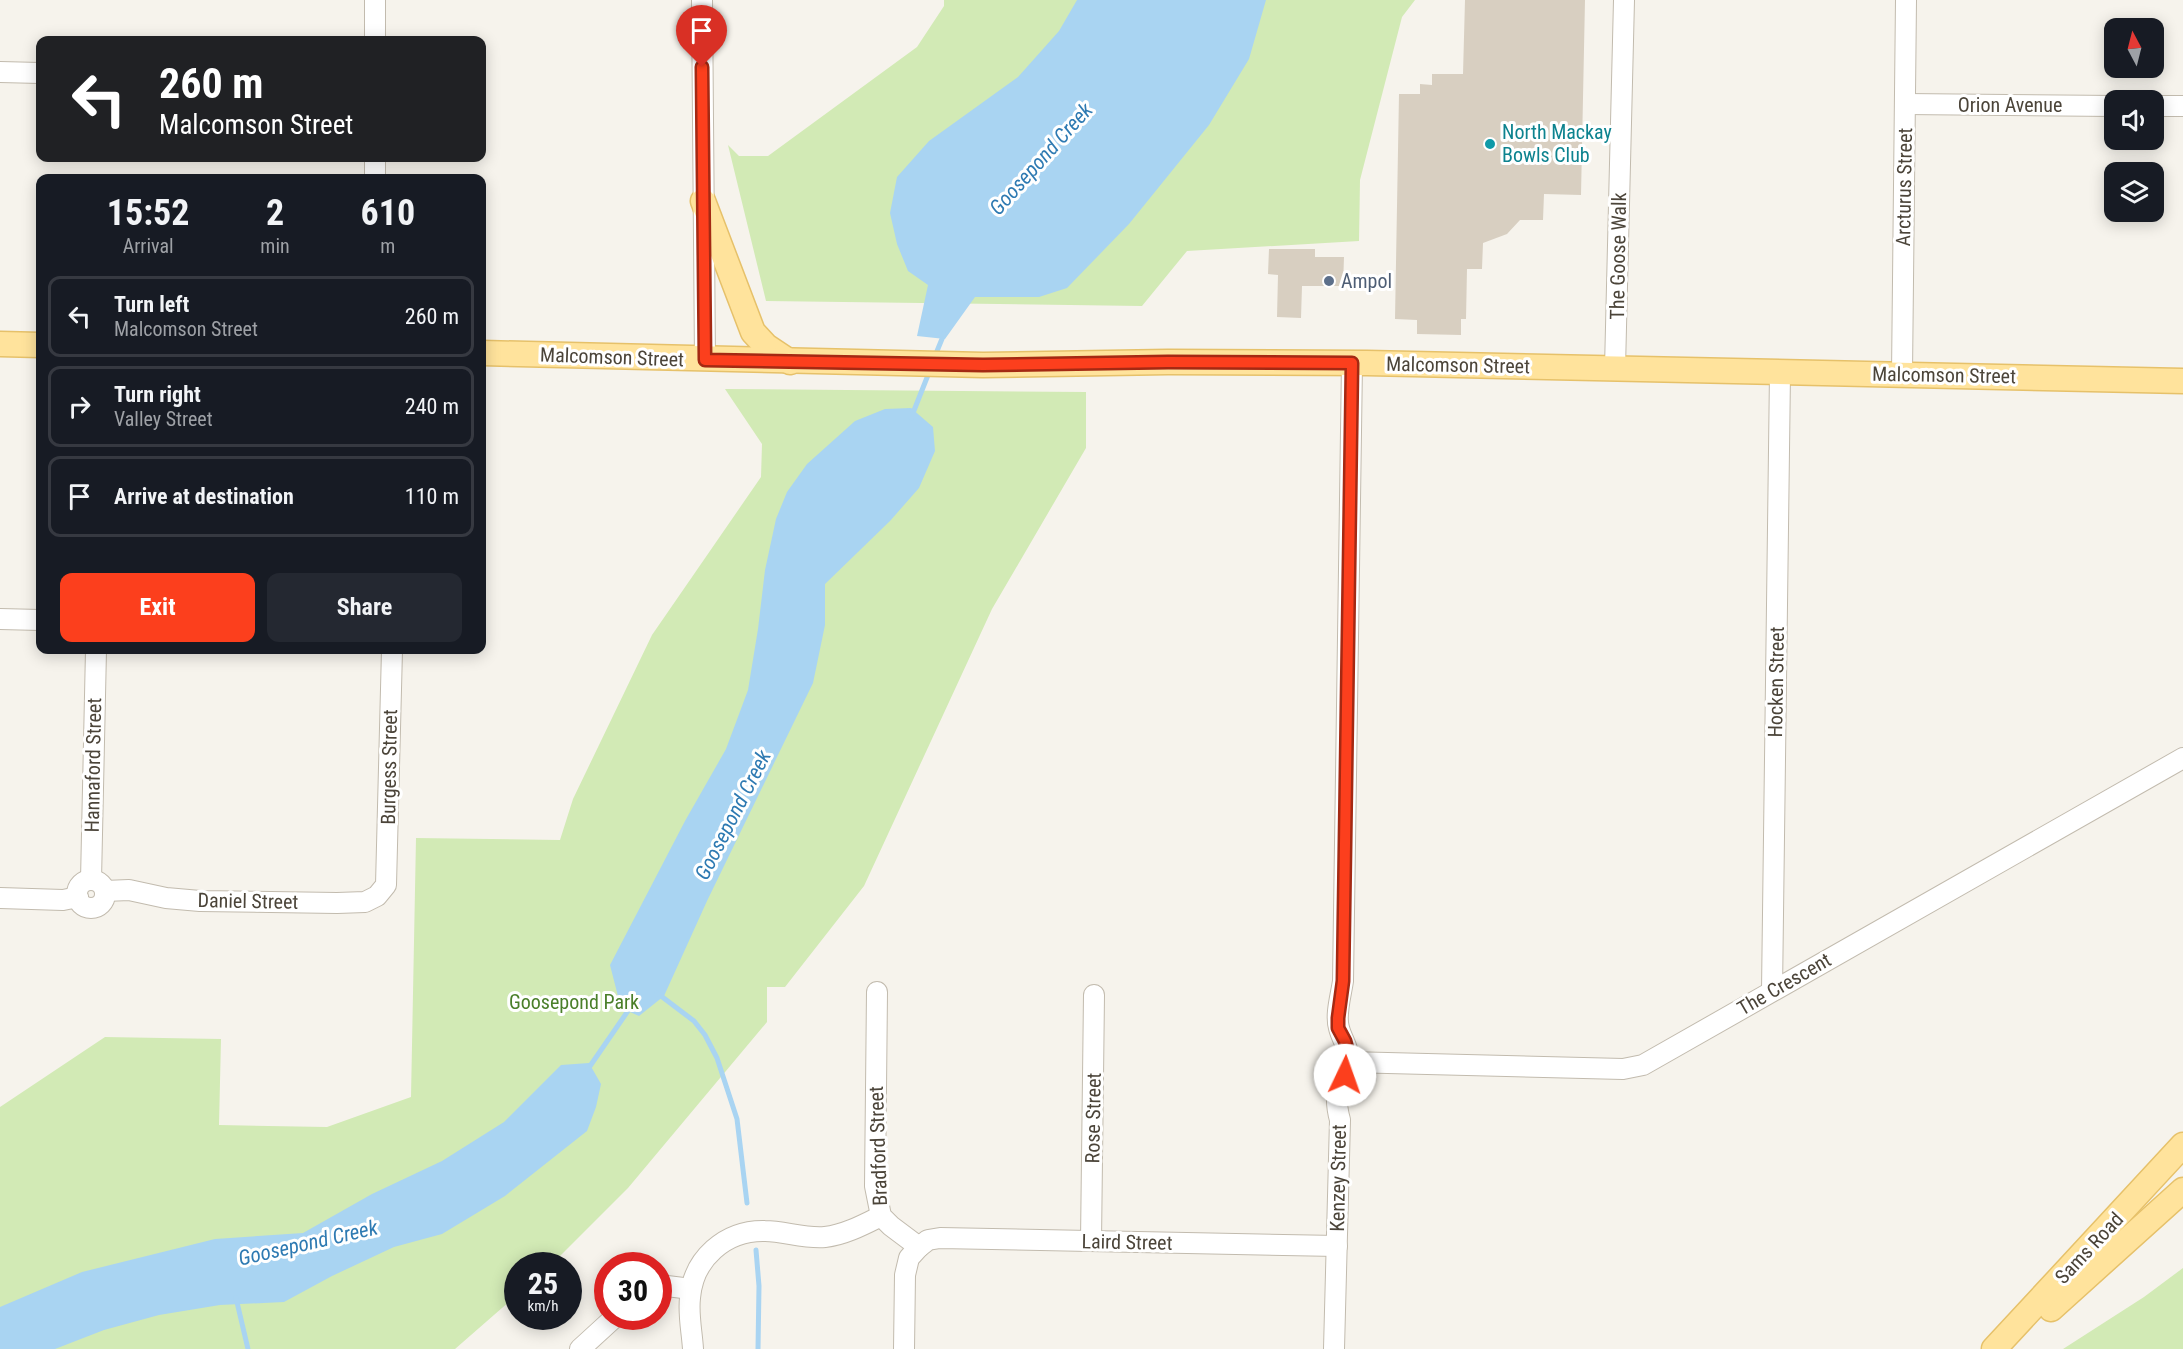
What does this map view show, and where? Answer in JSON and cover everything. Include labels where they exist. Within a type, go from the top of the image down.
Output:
[{"type":"main road","points":[[703,201],[753,332],[766,346],[790,362]]},
{"type":"main road","points":[[0,344],[36,345]]},
{"type":"main road","name":"Malcomson Street","points":[[486,353],[888,364],[1352,363],[2183,381]]},
{"type":"main road","name":"Sams Road","points":[[1994,1349],[2183,1145]]},
{"type":"main road","name":"Sams Road","points":[[2004,1349],[2035,1324],[2183,1190]]},
{"type":"street","points":[[375,0],[375,36]]},
{"type":"street","points":[[702,0],[705,360]]},
{"type":"street","name":"The Goose Walk","points":[[1615,368],[1624,0]]},
{"type":"street","name":"Arcturus Street","points":[[1902,374],[1906,0]]},
{"type":"street","points":[[0,72],[36,73]]},
{"type":"street","name":"Orion Avenue","points":[[1905,104],[2104,106]]},
{"type":"street","points":[[2164,106],[2183,106]]},
{"type":"street","points":[[1348,1062],[1345,1041],[1338,1028],[1338,1018],[1343,981],[1352,363]]},
{"type":"street","name":"Hocken Street","points":[[1772,991],[1780,373]]},
{"type":"street","points":[[0,619],[36,620]]},
{"type":"street","name":"Hannaford Street","points":[[96,654],[98,885]]},
{"type":"street","name":"Burgess Street","points":[[387,885],[392,654]]},
{"type":"street","name":"The Crescent","points":[[1348,1062],[1623,1069],[1643,1065],[2183,758]]},
{"type":"street","points":[[0,898],[63,900],[78,897],[84,906],[92,908],[101,904],[105,896],[98,885]]},
{"type":"street","name":"Daniel Street","points":[[98,885],[166,898],[200,901],[337,903],[365,902],[377,896],[387,885]]},
{"type":"street","name":"Bradford Street","points":[[877,992],[875,1158],[880,1216],[919,1246]]},
{"type":"street","name":"Rose Street","points":[[1091,1241],[1094,995]]},
{"type":"street","name":"Kenzey Street","points":[[1335,1349],[1340,1120],[1337,1106],[1338,1090],[1348,1062]]},
{"type":"street","points":[[693,1349],[691,1289],[697,1270],[711,1250],[724,1241],[763,1231],[829,1236],[862,1226],[880,1216]]},
{"type":"street","name":"Laird Street","points":[[919,1246],[928,1240],[940,1238],[1337,1246]]},
{"type":"street","points":[[904,1349],[905,1275],[909,1258],[919,1246]]},
{"type":"street","points":[[672,1287],[691,1289]]},
{"type":"street","points":[[580,1349],[601,1330]]},
{"type":"green space","points":[[944,0],[1415,0],[1402,17],[1360,180],[1359,241],[1187,251],[1142,306],[766,301],[728,145],[739,156],[768,156],[917,47],[944,6]]},
{"type":"green space","name":"Goosepond Park","points":[[725,389],[1086,392],[1086,448],[992,609],[864,886],[785,987],[767,987],[767,1022],[628,1188],[564,1252],[504,1252],[504,1306],[455,1349],[0,1349],[0,1107],[105,1037],[221,1039],[219,1125],[327,1127],[411,1097],[416,838],[560,840],[573,799],[652,635],[761,477],[762,444]]},
{"type":"green space","points":[[2183,1268],[2183,1349],[2063,1349],[2144,1297]]},
{"type":"water","points":[[1077,0],[1266,0],[1249,59],[1209,125],[1129,224],[1067,288],[1039,297],[975,297],[945,339],[917,336],[928,285],[908,271],[897,244],[890,213],[897,177],[929,141],[1018,77],[1059,31]]},
{"type":"water","points":[[911,408],[933,427],[935,451],[919,488],[890,521],[825,584],[825,625],[813,683],[707,901],[664,996],[639,1016],[621,1008],[610,965],[685,821],[726,749],[748,690],[765,570],[776,519],[787,492],[807,464],[855,421],[885,409]]},
{"type":"water","points":[[589,1063],[601,1084],[587,1131],[505,1196],[442,1234],[394,1247],[284,1302],[220,1305],[159,1315],[104,1330],[55,1349],[0,1349],[0,1307],[82,1272],[215,1239],[303,1233],[372,1194],[442,1161],[504,1122],[561,1065]]},
{"type":"building","name":"North Mackay Bowls Club","points":[[1465,0],[1585,0],[1581,195],[1544,194],[1543,220],[1520,220],[1507,234],[1483,243],[1482,269],[1467,269],[1466,319],[1461,319],[1461,335],[1417,334],[1417,320],[1395,319],[1399,94],[1420,94],[1420,84],[1432,85],[1432,74],[1463,74]]},
{"type":"building","name":"Ampol","points":[[1269,249],[1315,249],[1315,257],[1344,257],[1343,286],[1302,286],[1301,318],[1277,317],[1278,275],[1268,274]]},
{"type":"waterway","name":"Goosepond Creek","points":[[935,356],[944,334]]},
{"type":"waterway","name":"Goosepond Creek","points":[[911,418],[930,370]]},
{"type":"waterway","points":[[657,993],[694,1021],[705,1035],[717,1058],[737,1119],[747,1203]]},
{"type":"waterway","name":"Goosepond Creek","points":[[588,1069],[632,1005]]},
{"type":"waterway","points":[[756,1250],[759,1286],[758,1349]]},
{"type":"waterway","points":[[236,1298],[248,1349]]},
{"type":"place","name":"North Mackay Bowls Club","points":[[1490,144]]},
{"type":"place","name":"Ampol","points":[[1329,281]]},
{"type":"route","points":[[702,67],[705,360],[983,365],[1168,362],[1352,363],[1343,981],[1338,1018],[1338,1028],[1348,1052],[1345,1075]]}]
